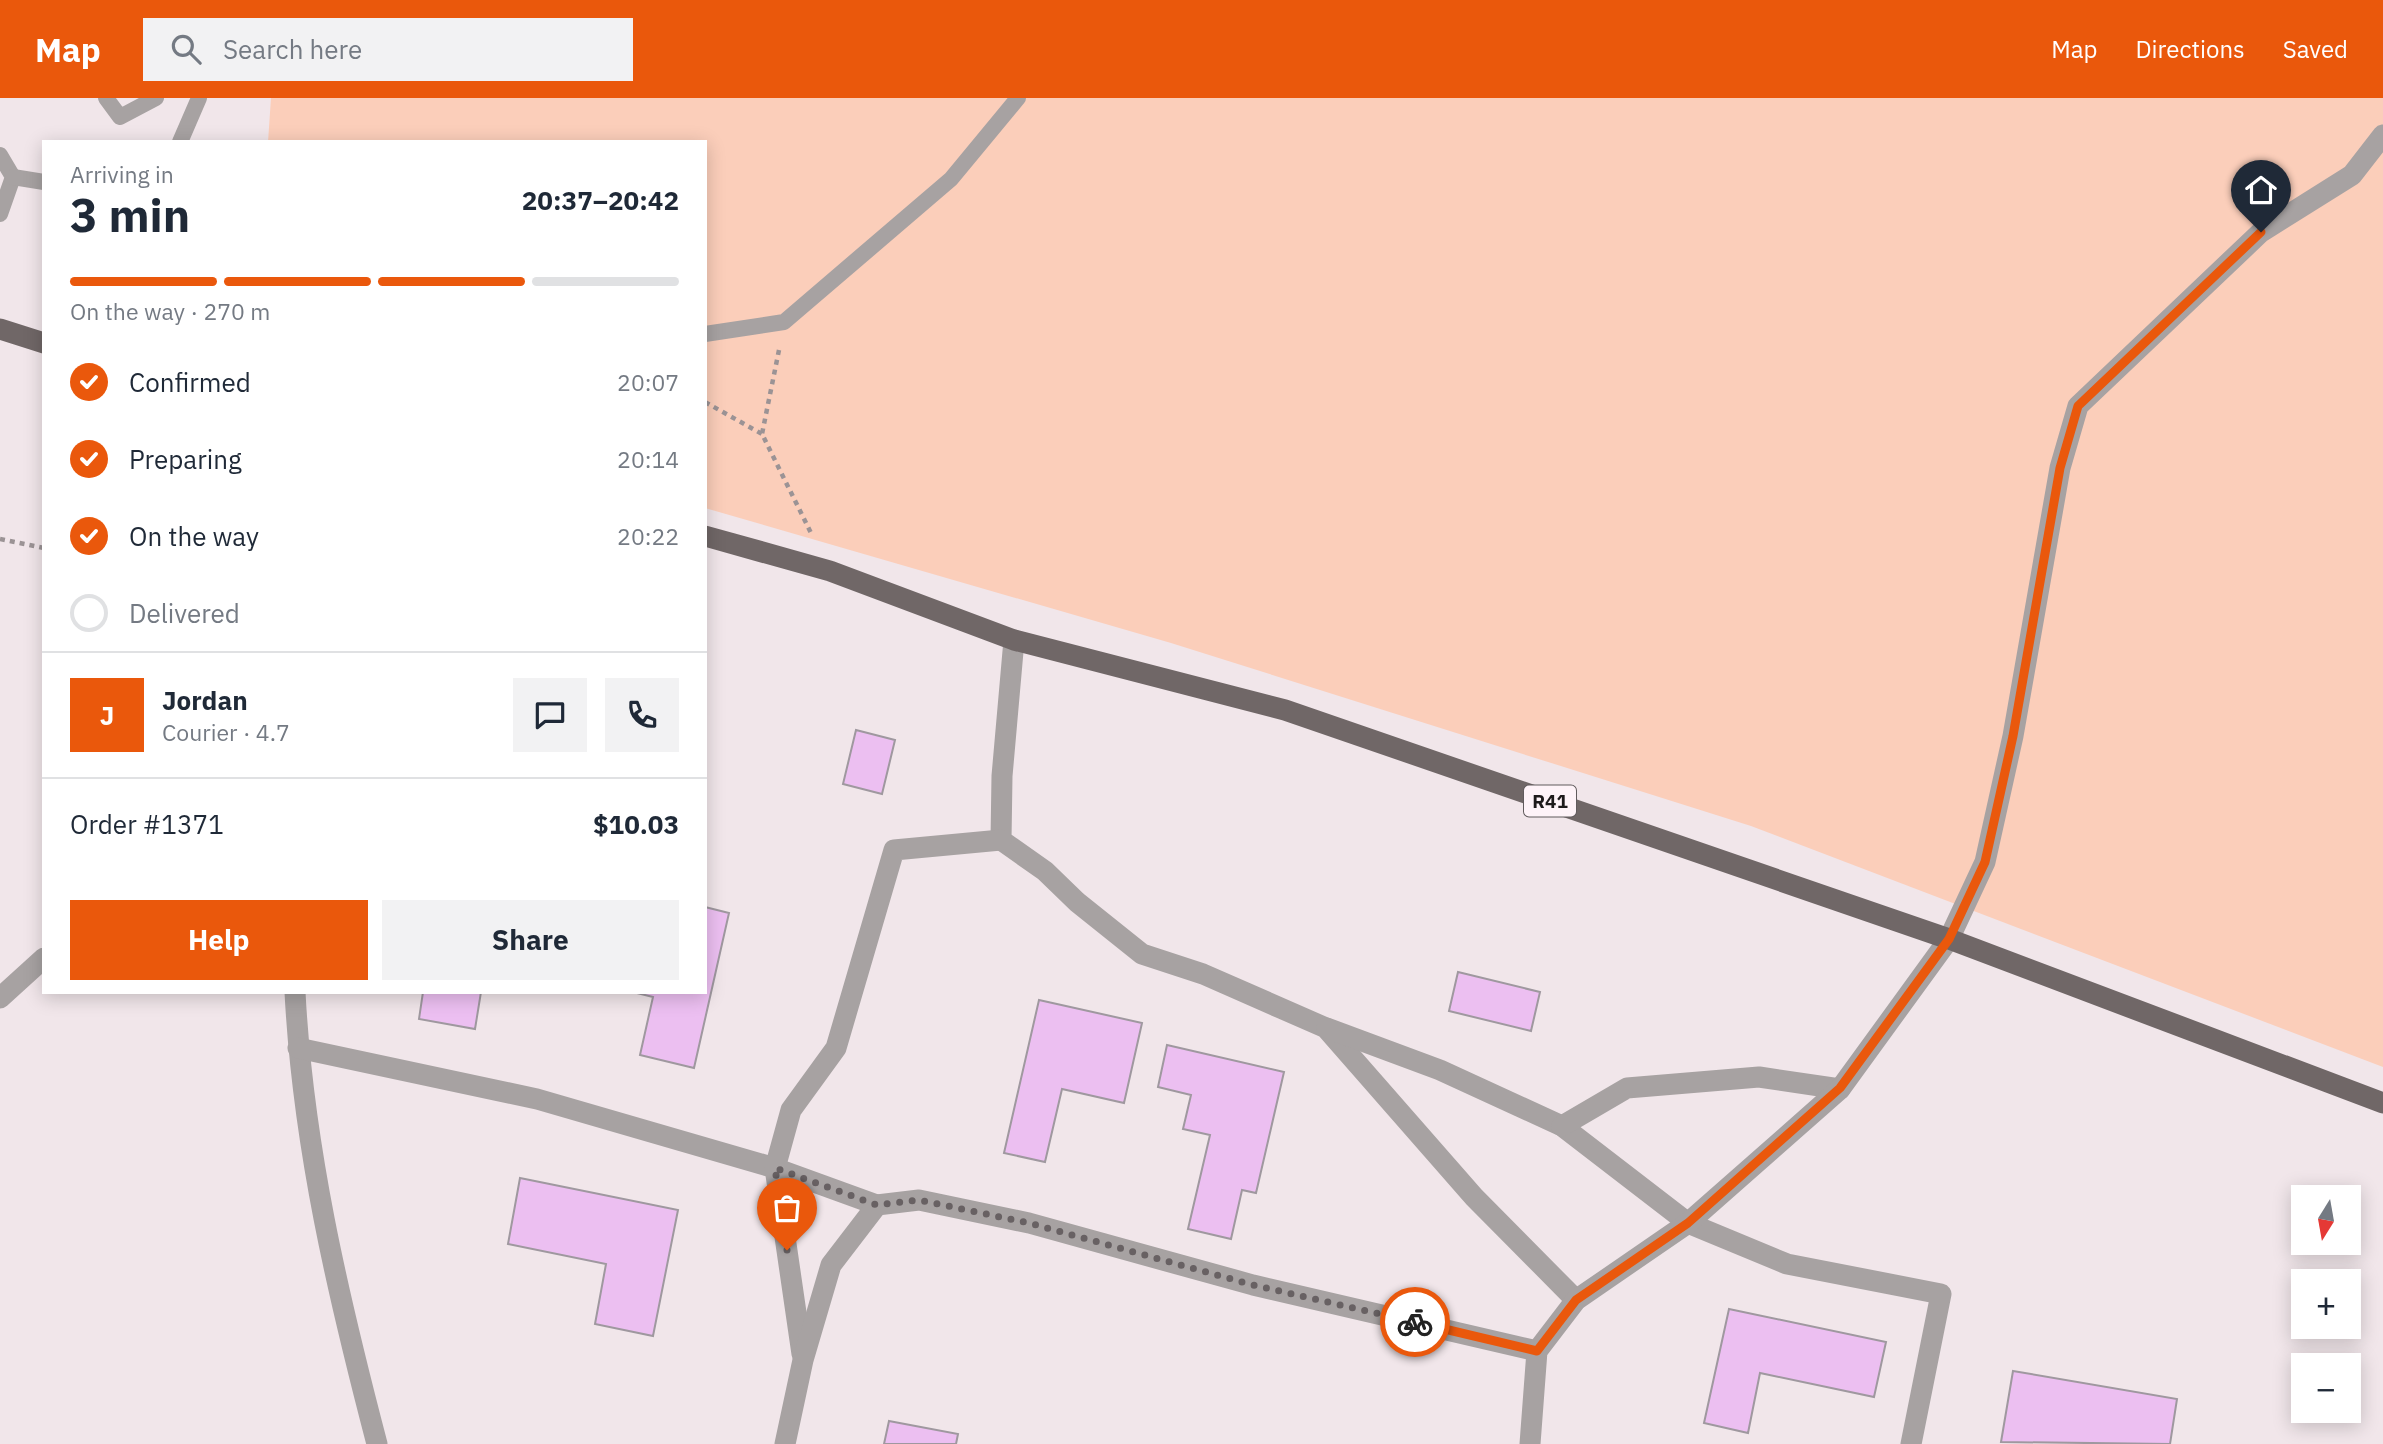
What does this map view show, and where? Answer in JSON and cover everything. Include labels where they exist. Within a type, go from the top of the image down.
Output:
[{"type":"main road","points":[[0,329],[42,342]]},
{"type":"main road","name":"R41","points":[[707,537],[831,571],[1014,640],[1285,710],[1949,939],[2383,1103]]},
{"type":"street","points":[[1530,1444],[1537,1351],[1576,1300],[1688,1223],[1840,1088],[1949,939],[1985,862],[2013,736],[2060,468],[2078,406],[2261,232],[2352,175],[2383,135]]},
{"type":"street","points":[[1001,841],[1002,776],[1014,640]]},
{"type":"street","points":[[803,1360],[775,1168],[791,1110],[836,1048],[894,850],[1001,841],[1045,871],[1077,902],[1142,954],[1203,974],[1326,1028],[1440,1070],[1562,1126],[1688,1223],[1787,1264],[1941,1294],[1911,1444]]},
{"type":"street","points":[[0,998],[42,960]]},
{"type":"street","points":[[295,994],[307,1134],[337,1292],[377,1444]]},
{"type":"street","points":[[1326,1028],[1474,1197],[1576,1300]]},
{"type":"street","points":[[298,1048],[537,1099],[775,1168],[877,1205],[919,1200],[1029,1223],[1253,1285],[1537,1351]]},
{"type":"street","points":[[1562,1126],[1627,1088],[1759,1076],[1840,1088]]},
{"type":"street","points":[[785,1444],[803,1360],[831,1265],[877,1205]]},
{"type":"lane","points":[[106,98],[120,117],[156,98]]},
{"type":"lane","points":[[181,140],[199,98]]},
{"type":"lane","points":[[707,334],[785,322],[951,179],[1018,98]]},
{"type":"lane","points":[[0,155],[13,177],[42,183]]},
{"type":"lane","points":[[0,214],[13,177]]},
{"type":"path","points":[[762,434],[785,322]]},
{"type":"path","points":[[707,403],[762,434],[831,571]]},
{"type":"path","points":[[0,539],[42,548]]},
{"type":"shaded area","points":[[271,98],[2383,98],[2383,1067],[1751,826],[1171,643],[707,509],[707,140],[268,140]]},
{"type":"building","points":[[856,730],[895,740],[882,794],[843,784]]},
{"type":"building","points":[[707,908],[729,913],[694,1068],[640,1055],[653,997],[641,994],[707,994]]},
{"type":"building","points":[[1458,972],[1540,992],[1531,1031],[1449,1011]]},
{"type":"building","points":[[423,994],[481,994],[475,1029],[419,1019]]},
{"type":"building","points":[[1039,1000],[1142,1023],[1124,1103],[1062,1089],[1045,1162],[1004,1153]]},
{"type":"building","points":[[1167,1045],[1284,1072],[1256,1193],[1242,1190],[1231,1239],[1188,1229],[1210,1135],[1183,1129],[1191,1095],[1158,1087]]},
{"type":"building","points":[[520,1178],[678,1210],[653,1336],[595,1324],[606,1264],[508,1244]]},
{"type":"building","points":[[1729,1309],[1886,1342],[1874,1397],[1760,1373],[1748,1433],[1704,1423]]},
{"type":"building","points":[[2013,1371],[2177,1399],[2170,1444],[2001,1442]]},
{"type":"building","points":[[889,1421],[958,1434],[956,1444],[884,1444]]},
{"type":"way so far","points":[[787,1250],[775,1168],[877,1205],[919,1200],[1029,1223],[1253,1285],[1415,1322]]},
{"type":"route","points":[[1415,1322],[1537,1351],[1576,1300],[1688,1223],[1840,1088],[1949,939],[1985,862],[2013,736],[2060,468],[2078,406],[2261,232]]}]
